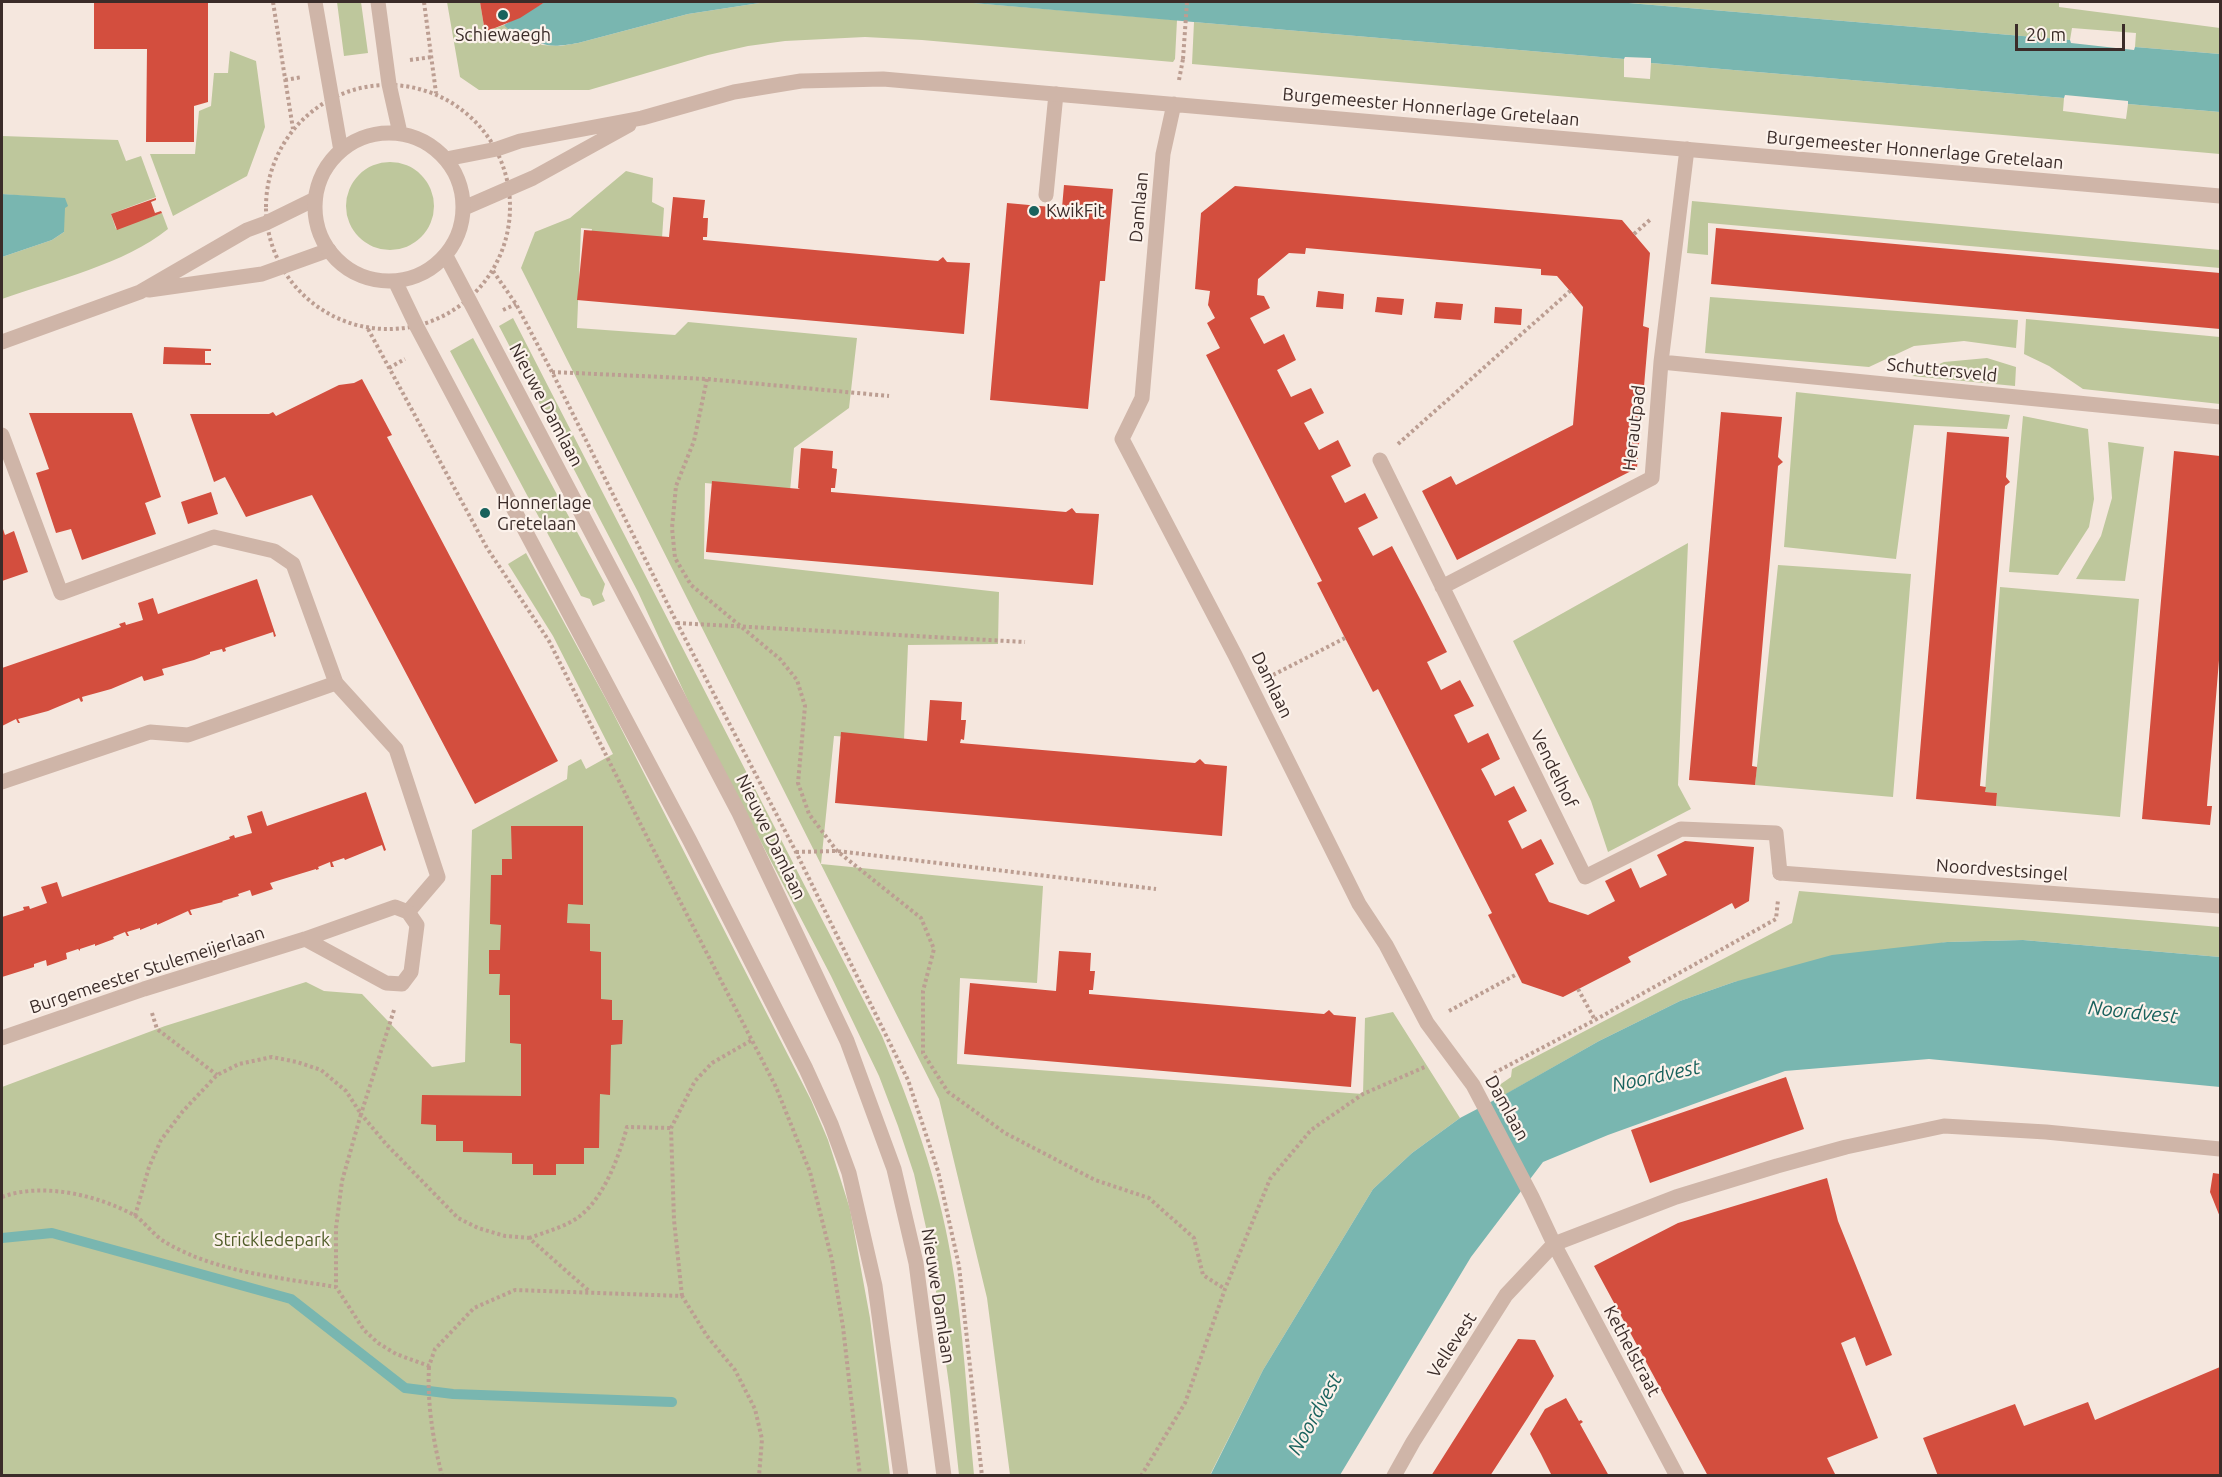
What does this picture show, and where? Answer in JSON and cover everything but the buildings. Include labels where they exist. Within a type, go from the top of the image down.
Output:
[{"type":"street","points":[[315,2],[341,151]]},
{"type":"street","points":[[378,2],[389,84],[400,133]]},
{"type":"street","name":"Burgemeester Honnerlage Gretelaan","points":[[446,159],[497,149],[520,141],[642,118],[734,92],[801,81],[883,79],[2220,196]]},
{"type":"street","points":[[1046,195],[1056,94]]},
{"type":"street","name":"Damlaan","points":[[1174,104],[1163,154],[1142,398],[1122,439],[1251,687],[1359,904],[1386,945],[1427,1023],[1473,1085],[1554,1244]]},
{"type":"street","name":"Burgemeester Honnerlage Gretelaan","points":[[464,208],[532,178],[642,118]]},
{"type":"street","points":[[379,133],[400,133],[426,142],[446,159],[460,182],[464,208],[459,234],[446,256],[431,268],[414,277],[395,281],[376,280],[358,274],[342,264],[329,250],[316,217],[315,199],[320,181],[329,164],[341,151],[358,139],[379,133]]},
{"type":"street","name":"Herautpad","points":[[1442,587],[1652,478],[1661,363],[1687,149]]},
{"type":"street","points":[[2,342],[140,292],[247,230],[315,199]]},
{"type":"street","points":[[140,292],[262,274],[329,250]]},
{"type":"street","name":"Nieuwe Damlaan","points":[[446,256],[739,813],[847,1041],[894,1169],[916,1263],[944,1476]]},
{"type":"street","points":[[395,281],[417,327],[690,841],[806,1069],[831,1124],[849,1173],[875,1286],[901,1476]]},
{"type":"street","name":"Schuttersveld","points":[[1661,363],[2220,417]]},
{"type":"street","points":[[2,435],[61,593],[214,537],[274,551],[293,564],[336,683],[396,749],[438,877],[408,912],[417,925],[411,972],[402,984],[386,983],[305,939]]},
{"type":"street","name":"Vendelhof","points":[[1380,460],[1585,877],[1681,829],[1776,833],[1780,873]]},
{"type":"street","points":[[2,783],[150,732],[188,735],[336,683]]},
{"type":"street","name":"Noordvestsingel","points":[[1780,873],[2220,906]]},
{"type":"street","name":"Burgemeester Stulemeijerlaan","points":[[2,1038],[144,989],[305,939],[395,907],[408,912]]},
{"type":"street","points":[[1554,1244],[1676,1197],[1777,1166],[1846,1147],[1944,1126],[2046,1132],[2220,1149]]},
{"type":"street","name":"Vellevest","points":[[1394,1476],[1506,1295],[1554,1244]]},
{"type":"street","name":"Kethelstraat","points":[[1554,1244],[1677,1476]]},
{"type":"path","points":[[273,2],[293,130]]},
{"type":"path","points":[[424,2],[436,93]]},
{"type":"path","points":[[1183,59],[1187,2]]},
{"type":"path","points":[[1380,460],[1570,291]]},
{"type":"path","points":[[368,329],[487,548],[549,641],[651,846],[776,1086],[810,1172],[832,1260],[843,1327],[860,1476]]},
{"type":"path","points":[[552,372],[707,379],[889,396]]},
{"type":"path","points":[[707,379],[694,441],[676,486],[672,528],[675,558],[691,585],[780,659],[797,680],[805,706],[798,783],[809,814],[837,851],[921,918],[934,949],[923,991],[923,1053],[948,1092],[1005,1133],[1095,1180],[1149,1198],[1194,1238],[1203,1275],[1225,1289]]},
{"type":"path","points":[[677,623],[1025,642]]},
{"type":"path","points":[[1251,687],[1345,638]]},
{"type":"path","points":[[796,852],[837,851],[1156,889]]},
{"type":"path","points":[[1473,1085],[1776,919],[1780,873]]},
{"type":"path","points":[[1427,1023],[1517,974]]},
{"type":"path","points":[[402,984],[342,1181],[336,1228],[336,1287],[364,1330],[378,1343],[396,1354],[429,1366]]},
{"type":"path","points":[[144,989],[157,1029],[217,1075]]},
{"type":"path","points":[[1578,989],[1595,1020]]},
{"type":"path","points":[[752,1040],[712,1063],[695,1081],[671,1128],[674,1220],[682,1296],[707,1336],[735,1370],[755,1409],[762,1439],[759,1476]]},
{"type":"path","points":[[1141,1476],[1185,1403],[1225,1289],[1270,1179],[1311,1130],[1363,1094],[1451,1056]]},
{"type":"path","points":[[135,1216],[149,1167],[161,1140],[183,1111],[217,1075],[239,1064],[272,1057],[321,1070],[346,1091],[361,1114],[458,1218],[478,1228],[505,1236],[529,1238],[560,1227],[580,1216],[594,1199],[619,1157],[627,1127],[671,1128]]},
{"type":"path","points":[[2,1197],[11,1193],[38,1191],[69,1193],[102,1201],[135,1216],[164,1242],[193,1256],[246,1272],[336,1287]]},
{"type":"path","points":[[529,1238],[590,1292]]},
{"type":"path","points":[[442,1476],[429,1404],[429,1366],[435,1349],[474,1308],[515,1290],[682,1296]]},
{"type":"green space","points":[[337,2],[361,2],[368,53],[344,56]]},
{"type":"green space","points":[[447,2],[480,2],[485,32],[504,25],[542,45],[560,46],[688,14],[766,2],[961,2],[1177,20],[1175,59],[1173,62],[865,37],[785,41],[748,46],[708,55],[589,90],[479,90],[460,77]]},
{"type":"green space","points":[[1617,2],[2059,2],[2059,7],[2220,28],[2220,54],[2135,47],[2136,33],[2072,28],[2070,40]]},
{"type":"green space","points":[[1194,22],[1624,59],[1624,77],[1650,79],[1651,63],[2064,98],[2063,111],[2126,119],[2128,104],[2220,112],[2220,154],[1192,64]]},
{"type":"green space","points":[[230,51],[256,61],[265,127],[247,176],[173,216],[150,154],[195,154],[199,111],[211,106],[214,73],[228,73]]},
{"type":"green space","points":[[2,136],[118,140],[126,161],[141,156],[156,197],[111,214],[116,229],[162,213],[168,229],[151,241],[111,262],[2,299],[2,257],[52,240],[64,232],[61,199],[2,194]]},
{"type":"green space","points":[[390,162],[407,165],[421,175],[431,189],[434,206],[431,223],[421,237],[407,247],[390,250],[373,247],[359,237],[349,223],[346,206],[349,189],[359,175],[373,165]]},
{"type":"green space","points":[[626,171],[653,178],[652,202],[664,208],[662,238],[591,234],[592,229],[581,228],[577,328],[675,335],[688,322],[857,338],[849,408],[794,448],[790,491],[705,483],[704,559],[999,592],[998,644],[908,645],[904,740],[834,736],[821,864],[1043,886],[1037,983],[960,978],[957,1064],[1363,1094],[1365,1018],[1393,1012],[1460,1118],[1412,1153],[1373,1189],[1263,1370],[1210,1475],[1010,1475],[987,1298],[939,1099],[521,268],[535,232],[570,218]]},
{"type":"green space","points":[[1692,201],[2220,250],[2220,268],[1708,223],[1708,255],[1687,253]]},
{"type":"green space","points":[[1710,297],[2018,320],[2016,348],[1964,341],[1914,346],[1869,367],[1705,353]]},
{"type":"green space","points":[[513,318],[882,1036],[893,1063],[923,1145],[946,1228],[959,1311],[974,1475],[959,1475],[929,1241],[914,1174],[879,1076],[831,976],[695,716],[638,592],[499,326]]},
{"type":"green space","points":[[2026,319],[2220,337],[2220,404],[2083,389],[2049,366],[2024,354]]},
{"type":"green space","points":[[473,338],[605,584],[602,594],[605,601],[593,606],[590,599],[581,596],[450,351]]},
{"type":"green space","points":[[1987,358],[2016,367],[2015,386],[1912,376],[1944,362]]},
{"type":"green space","points":[[1796,392],[2010,415],[2007,429],[1914,425],[1896,559],[1784,547]]},
{"type":"green space","points":[[2023,416],[2088,429],[2094,499],[2089,527],[2058,575],[2009,572]]},
{"type":"green space","points":[[2108,442],[2144,447],[2125,581],[2076,579],[2101,536],[2112,498]]},
{"type":"green space","points":[[1688,543],[1678,785],[1691,809],[1608,852],[1591,801],[1513,641]]},
{"type":"green space","name":"Strickledepark","points":[[526,553],[607,701],[811,1100],[828,1140],[850,1209],[870,1318],[890,1475],[2,1476],[2,1087],[165,1026],[306,982],[324,991],[362,994],[432,1067],[465,1062],[472,830],[567,779],[568,766],[581,759],[586,769],[613,754],[553,636],[508,564]]},
{"type":"green space","points":[[1778,565],[1911,574],[1893,797],[1755,785]]},
{"type":"green space","points":[[2000,587],[2139,599],[2120,817],[1996,806],[1997,793],[1985,792]]},
{"type":"green space","points":[[1799,891],[2220,927],[2220,957],[2023,940],[1947,942],[1734,982],[1680,1001],[1599,1041],[1499,1098],[1498,1086],[1511,1077],[1512,1069],[1792,923]]},
{"type":"water","points":[[545,2],[766,2],[688,14],[560,46],[535,41],[520,32],[516,37],[504,25]]},
{"type":"water","points":[[961,2],[1617,2],[2070,40],[2071,43],[2134,50],[2135,47],[2220,54],[2220,112],[2128,104],[2128,101],[2065,95],[2064,98],[1651,63],[1651,58],[1625,57],[1624,59]]},
{"type":"water","points":[[2,194],[65,198],[68,206],[65,208],[64,232],[52,240],[2,257]]},
{"type":"water","name":"Noordvest","points":[[2023,940],[2220,957],[2220,1087],[1929,1059],[1785,1071],[1608,1135],[1543,1162],[1471,1257],[1340,1475],[1210,1476],[1263,1370],[1373,1189],[1412,1153],[1460,1118],[1599,1041],[1680,1001],[1734,982],[1832,955],[1947,942]]},
{"type":"waterway","points":[[2,1238],[52,1233],[291,1299],[405,1388],[453,1394],[672,1402]]},
{"type":"place","name":"Schiewaegh","points":[[503,15]]},
{"type":"place","name":"KwikFit","points":[[1034,211]]},
{"type":"place","name":"Honnerlage Gretelaan","points":[[485,513]]}]
